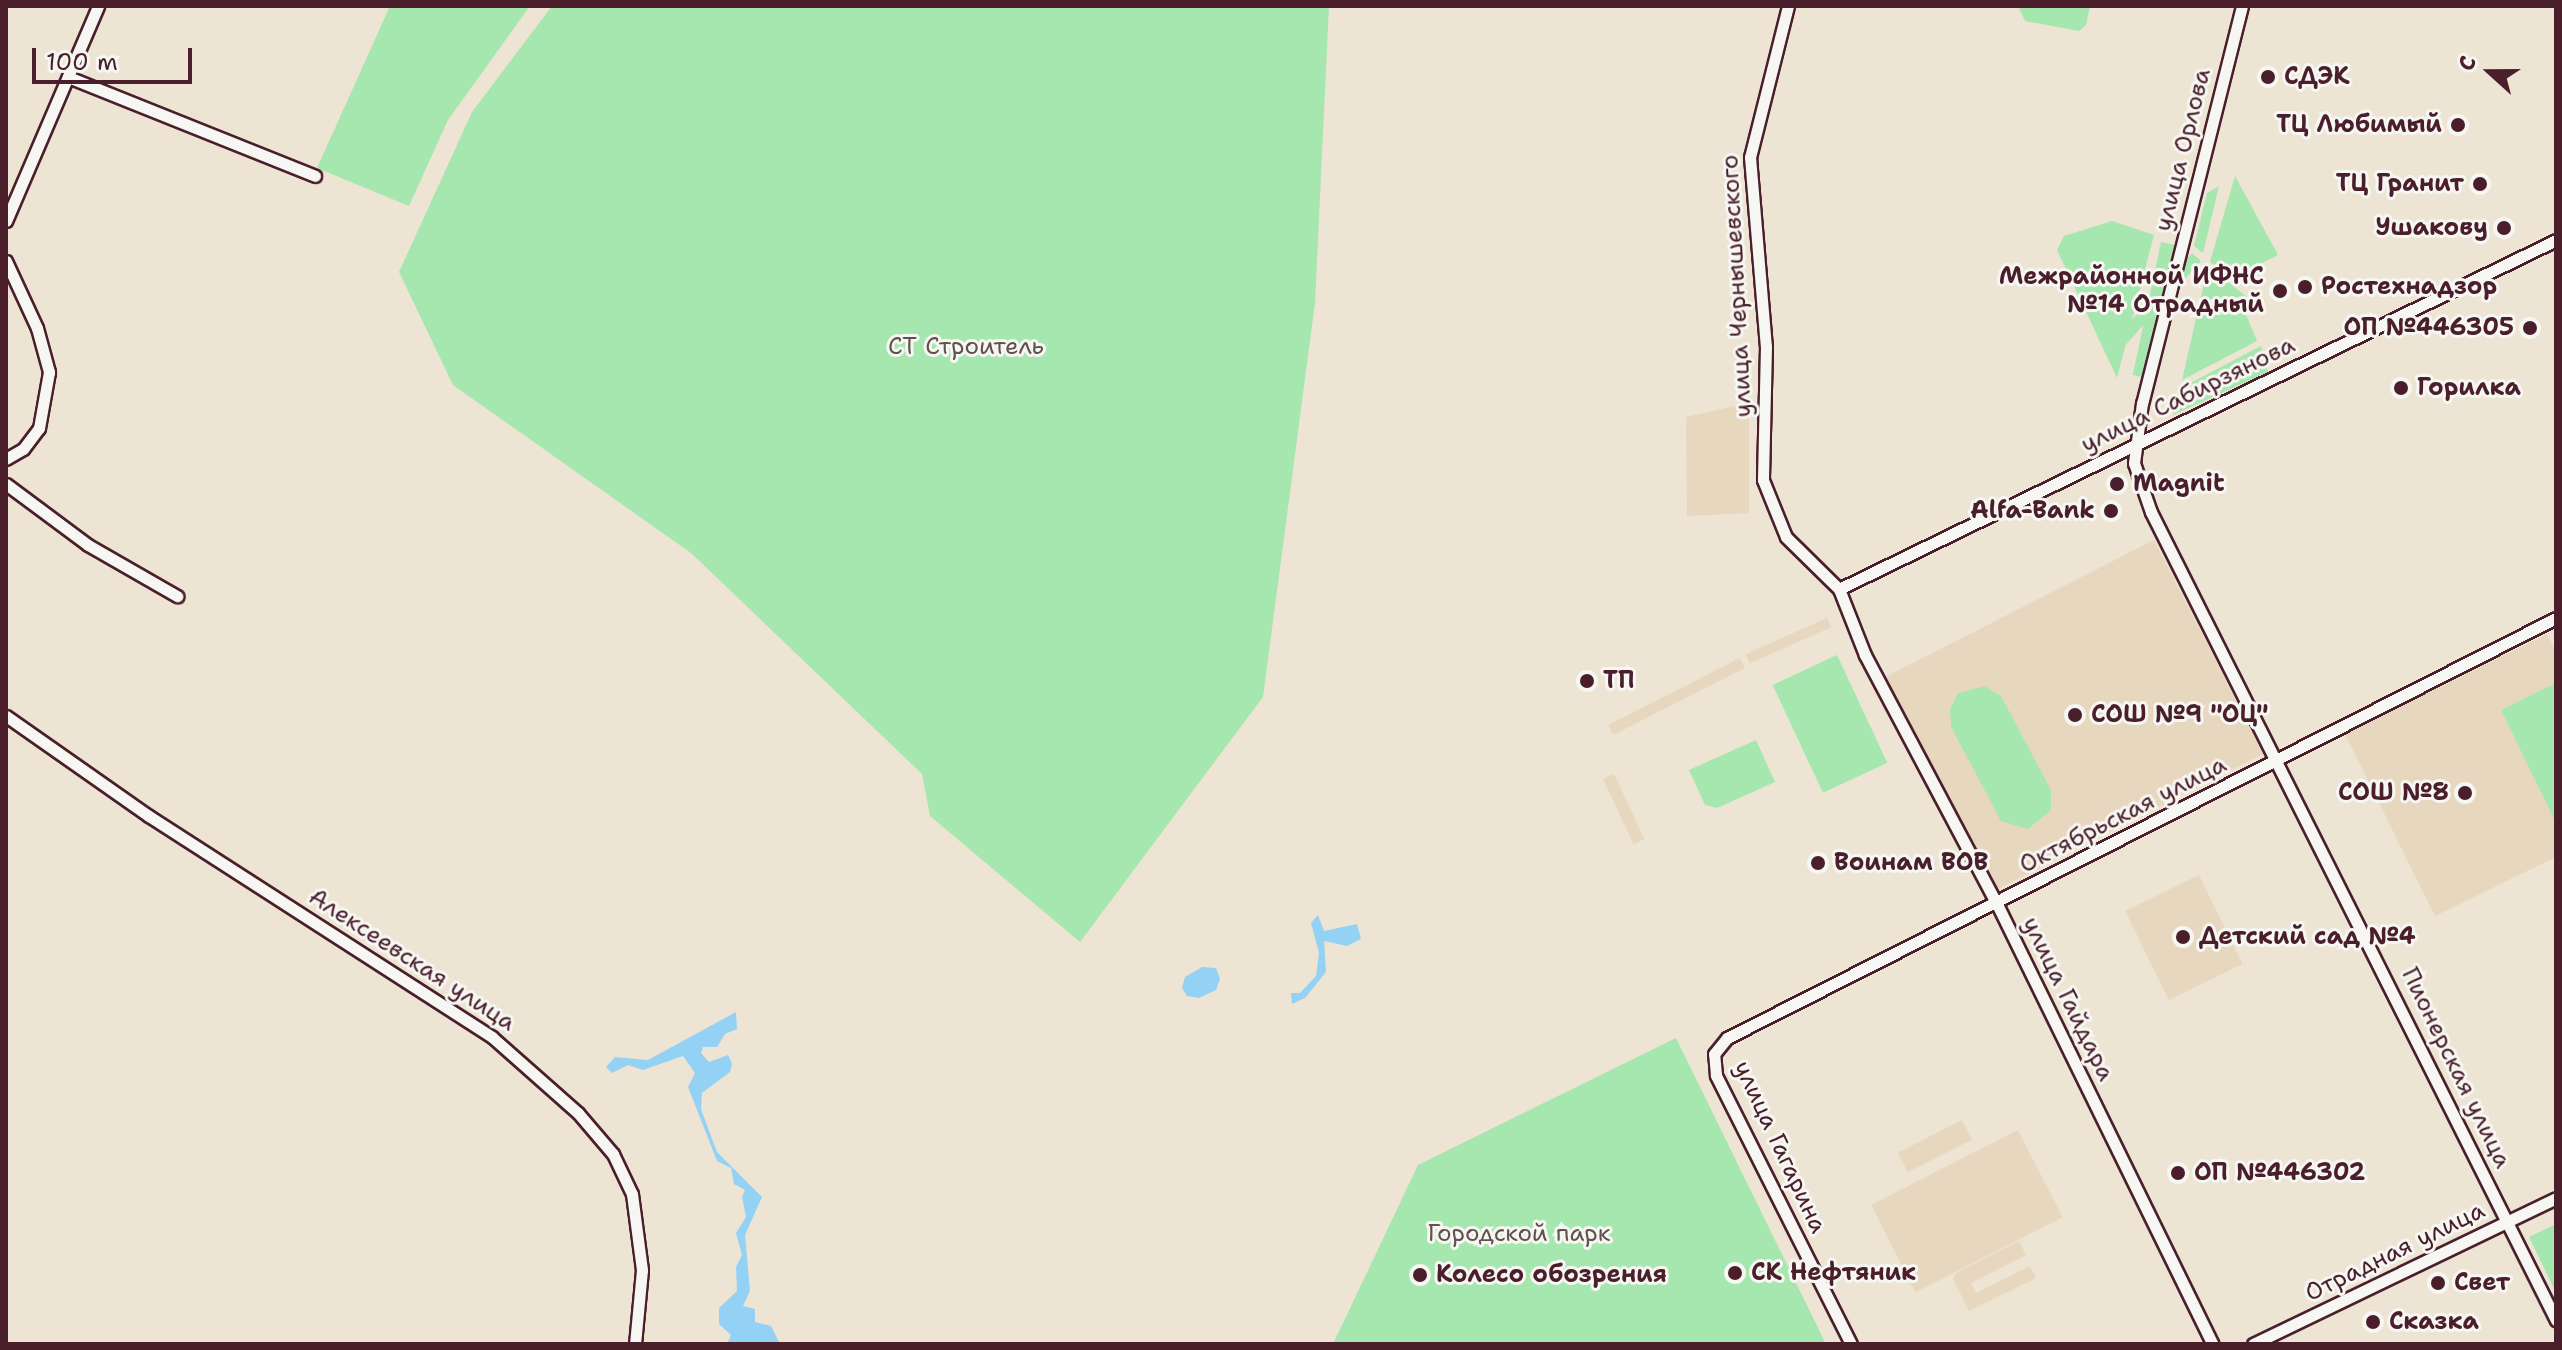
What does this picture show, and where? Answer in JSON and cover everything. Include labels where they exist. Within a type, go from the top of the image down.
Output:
[{"type":"street","points":[[6,221],[98,6]]},
{"type":"street","name":"улица Чернышевского","points":[[1788,6],[1750,157],[1766,346],[1763,480],[1786,537],[1839,589]]},
{"type":"street","name":"улица Орлова","points":[[2134,446],[2242,6]]},
{"type":"street","points":[[68,77],[315,176]]},
{"type":"street","name":"улица Сабирзянова","points":[[1839,589],[2556,240]]},
{"type":"street","points":[[6,261],[37,328],[49,381],[39,428],[23,449],[6,459]]},
{"type":"street","name":"Пионерская улица","points":[[2134,446],[2134,463],[2151,512],[2279,761],[2556,1320]]},
{"type":"street","points":[[6,484],[88,545],[177,596]]},
{"type":"street","name":"улица Гайдара","points":[[1839,589],[1865,655],[1997,904],[2213,1344]]},
{"type":"street","name":"Октябрьская улица","points":[[1714,1054],[1727,1038],[1997,904],[2556,618]]},
{"type":"street","name":"Алексеевская улица","points":[[6,716],[149,816],[492,1037],[569,1104],[613,1154],[632,1194],[642,1270],[635,1344]]},
{"type":"street","name":"улица Гагарина","points":[[1714,1054],[1716,1075],[1851,1344]]},
{"type":"street","name":"Отрадная улица","points":[[2253,1344],[2556,1198]]},
{"type":"shaded area","points":[[1749,403],[1749,513],[1687,516],[1686,417]]},
{"type":"shaded area","name":"СОШ №9 \"ОЦ\"","points":[[2154,540],[2263,754],[1995,890],[1886,677]]},
{"type":"shaded area","points":[[1827,618],[1831,627],[1750,663],[1746,654]]},
{"type":"shaded area","name":"СОШ №8","points":[[2547,634],[2556,653],[2556,857],[2435,916],[2345,734]]},
{"type":"shaded area","points":[[1740,658],[1745,668],[1613,735],[1608,725]]},
{"type":"shaded area","points":[[1614,774],[1644,839],[1634,844],[1603,779]]},
{"type":"shaded area","name":"Детский сад №4","points":[[2199,875],[2242,964],[2169,1000],[2125,911]]},
{"type":"shaded area","points":[[1962,1120],[1972,1140],[1908,1172],[1898,1153]]},
{"type":"shaded area","points":[[2018,1130],[2062,1217],[1915,1292],[1871,1205]]},
{"type":"shaded area","points":[[2019,1241],[2026,1255],[1971,1283],[1976,1293],[2030,1266],[2036,1278],[1969,1311],[1953,1279],[1956,1273]]},
{"type":"green space","points":[[390,6],[530,6],[448,120],[409,206],[317,168]]},
{"type":"green space","name":"СТ Строитель","points":[[552,6],[1329,6],[1315,303],[1263,697],[1080,942],[930,816],[922,774],[691,553],[453,385],[399,272],[472,112]]},
{"type":"green space","points":[[2018,6],[2090,6],[2086,25],[2079,31],[2025,21]]},
{"type":"green space","points":[[2235,176],[2278,255],[2231,278],[2210,262]]},
{"type":"green space","points":[[2219,186],[2203,253],[2194,246],[2207,193]]},
{"type":"green space","points":[[2112,221],[2154,235],[2117,378],[2057,250],[2064,236]]},
{"type":"green space","points":[[2161,242],[2175,245],[2146,378],[2133,375]]},
{"type":"green space","points":[[2192,253],[2201,261],[2113,358],[2104,350]]},
{"type":"green space","points":[[2208,266],[2247,297],[2242,305],[2257,341],[2182,380]]},
{"type":"green space","points":[[2261,346],[2268,372],[2173,415],[2179,389]]},
{"type":"green space","points":[[1837,655],[1887,763],[1823,793],[1773,685]]},
{"type":"green space","points":[[2556,683],[2556,818],[2554,819],[2501,710]]},
{"type":"green space","points":[[1985,686],[2001,696],[2051,790],[2051,810],[2028,829],[2001,821],[1951,727],[1950,709],[1958,693]]},
{"type":"green space","points":[[1756,740],[1775,782],[1717,808],[1705,805],[1689,770]]},
{"type":"green space","name":"Городской парк","points":[[1676,1038],[1826,1344],[1333,1344],[1418,1165]]},
{"type":"green space","points":[[2556,1224],[2556,1293],[2529,1237]]},
{"type":"water","points":[[1318,915],[1324,931],[1357,924],[1361,939],[1347,946],[1324,941],[1326,972],[1305,998],[1292,1004],[1291,993],[1300,993],[1316,976],[1319,953],[1311,923]]},
{"type":"water","points":[[1202,967],[1216,968],[1220,979],[1216,990],[1199,998],[1187,996],[1182,988],[1185,977]]},
{"type":"water","points":[[736,1012],[737,1029],[725,1034],[717,1047],[703,1047],[701,1053],[709,1062],[728,1055],[732,1064],[730,1072],[702,1093],[701,1109],[717,1152],[762,1197],[745,1235],[750,1291],[743,1306],[755,1309],[755,1322],[771,1326],[780,1344],[727,1344],[731,1335],[719,1324],[719,1308],[737,1291],[736,1267],[742,1255],[736,1233],[746,1217],[742,1197],[745,1190],[734,1184],[731,1168],[717,1161],[688,1087],[695,1073],[683,1056],[643,1070],[628,1065],[612,1073],[606,1067],[615,1057],[648,1060]]},
{"type":"place","name":"СДЭК","points":[[2268,77]]},
{"type":"place","name":"ТЦ Любимый","points":[[2458,125]]},
{"type":"place","name":"ТЦ Гранит","points":[[2480,184]]},
{"type":"place","name":"Ушакову","points":[[2504,228]]},
{"type":"place","name":"Ростехнадзор","points":[[2305,287]]},
{"type":"place","name":"Межрайонной ИФНС №14 Отрадный","points":[[2280,291]]},
{"type":"place","name":"ОП №446305","points":[[2530,328]]},
{"type":"place","name":"Горилка","points":[[2401,388]]},
{"type":"place","name":"Magnit","points":[[2117,484]]},
{"type":"place","name":"Alfa-Bank","points":[[2111,511]]},
{"type":"place","name":"ТП","points":[[1587,681]]},
{"type":"place","name":"СОШ №9 \"ОЦ\"","points":[[2075,715]]},
{"type":"place","name":"СОШ №8","points":[[2465,793]]},
{"type":"place","name":"Воинам ВОВ","points":[[1818,863]]},
{"type":"place","name":"Детский сад №4","points":[[2183,937]]},
{"type":"place","name":"ОП №446302","points":[[2178,1173]]},
{"type":"place","name":"СК Нефтяник","points":[[1735,1273]]},
{"type":"place","name":"Колесо обозрения","points":[[1420,1275]]},
{"type":"place","name":"Свет","points":[[2438,1283]]},
{"type":"place","name":"Сказка","points":[[2373,1322]]}]
